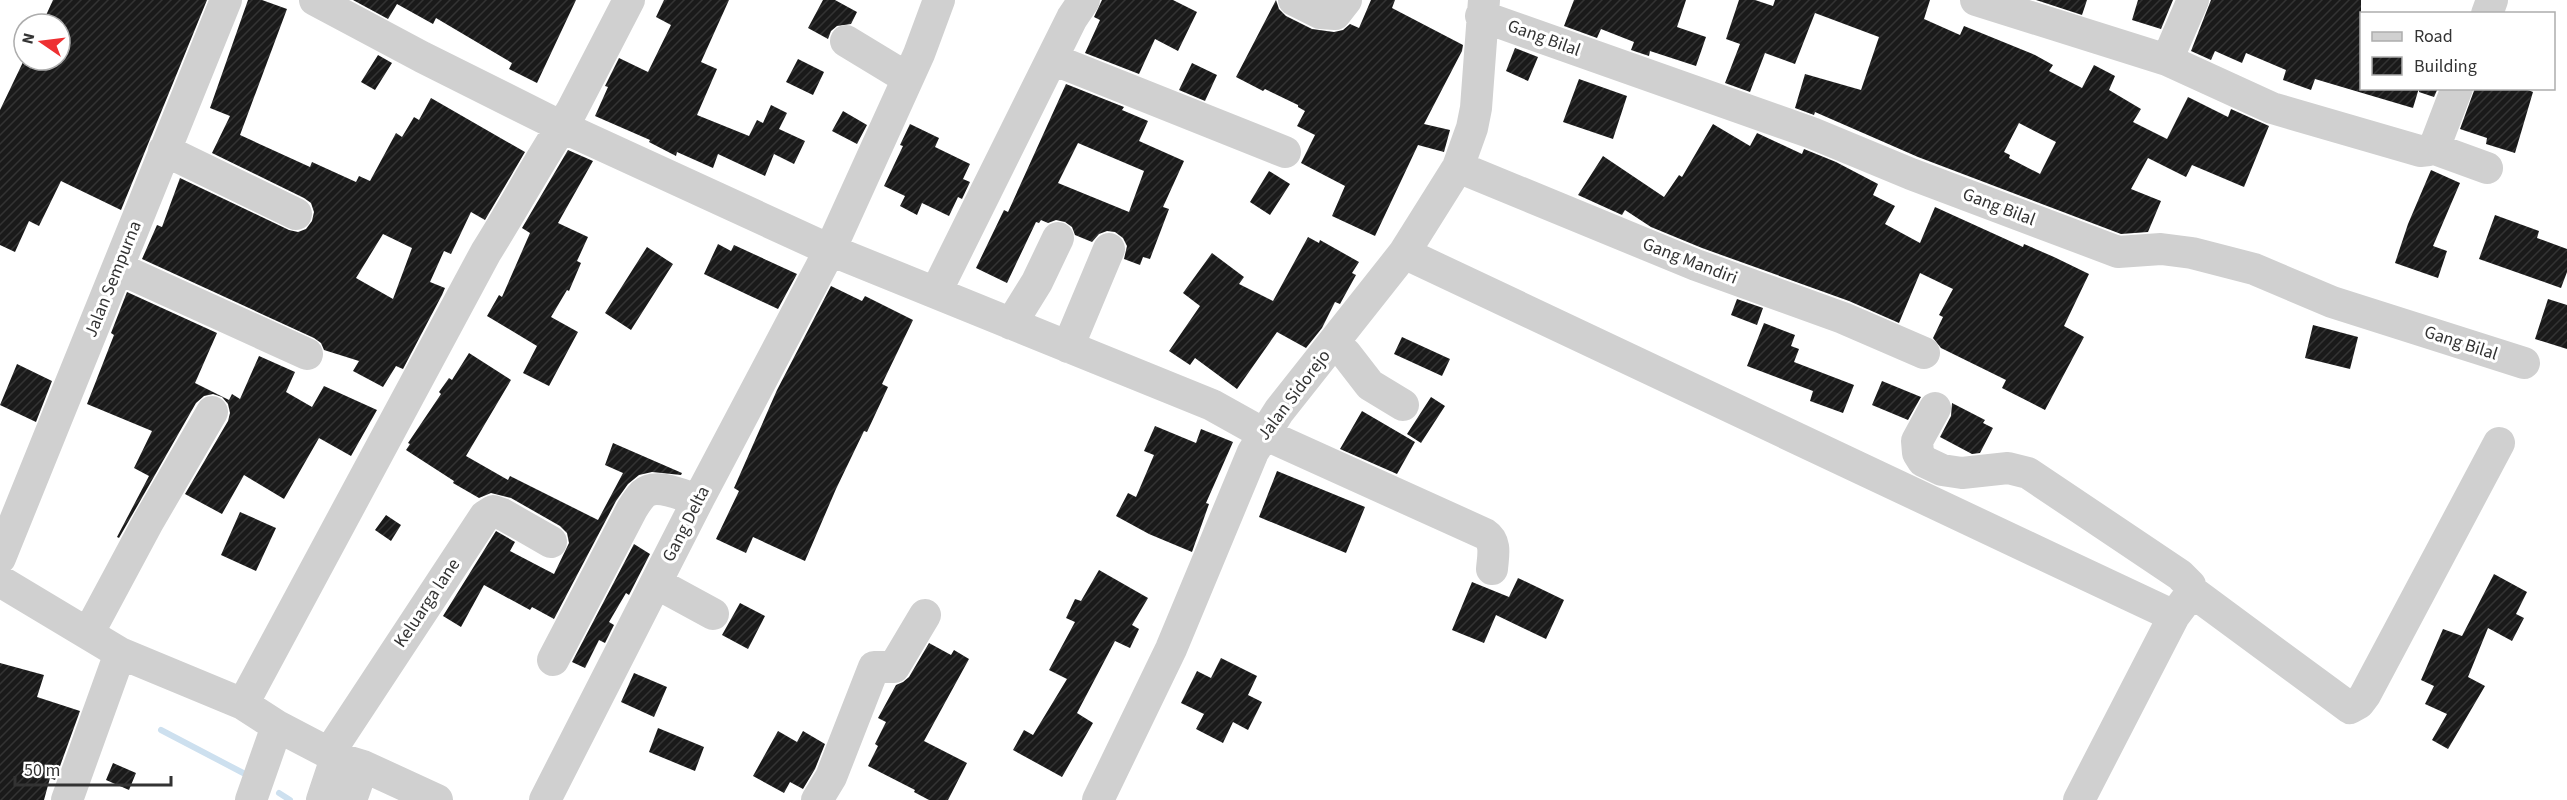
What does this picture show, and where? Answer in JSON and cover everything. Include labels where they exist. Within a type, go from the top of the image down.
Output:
[{"type":"street","name":"Jalan Sempurna","points":[[0,558],[226,0]]},
{"type":"street","points":[[243,704],[486,252],[576,102],[629,0]]},
{"type":"street","name":"Gang Delta","points":[[545,800],[698,500],[830,250],[931,26],[939,0]]},
{"type":"street","points":[[936,292],[1072,18],[1084,0]]},
{"type":"street","points":[[1293,0],[1327,15],[1335,14],[1346,0]]},
{"type":"street","points":[[1976,0],[2167,60],[2272,108],[2420,151],[2432,147],[2487,168]]},
{"type":"street","points":[[2167,60],[2193,0]]},
{"type":"street","points":[[325,2],[560,126],[830,250],[1212,405],[1264,434],[1485,534],[1494,544],[1492,569]]},
{"type":"street","name":"Jalan Sidorejo","points":[[1098,800],[1171,649],[1244,472],[1264,434],[1404,253],[1458,167],[1472,128],[1476,108],[1483,8]]},
{"type":"street","name":"Gang Bilal","points":[[1483,8],[2118,252],[2162,249],[2182,251],[2254,269],[2332,302],[2524,363]]},
{"type":"street","points":[[846,41],[907,78]]},
{"type":"street","points":[[1052,59],[1285,152]]},
{"type":"street","points":[[2432,147],[2456,90]]},
{"type":"street","points":[[164,150],[296,214]]},
{"type":"street","name":"Gang Mandiri","points":[[1458,167],[1696,265],[1843,318],[1924,353]]},
{"type":"street","points":[[1011,324],[1058,238]]},
{"type":"street","points":[[1068,347],[1109,249]]},
{"type":"street","points":[[1404,253],[2175,616]]},
{"type":"street","points":[[118,268],[307,354]]},
{"type":"street","points":[[1333,343],[1347,354],[1370,385],[1403,405]]},
{"type":"street","points":[[1935,408],[1917,441],[1918,453],[1923,460],[1942,470],[1962,473],[2008,468],[2028,473],[2180,575],[2188,581],[2190,590],[2350,708],[2359,703],[2365,694],[2499,443]]},
{"type":"street","points":[[89,632],[148,522],[212,412]]},
{"type":"street","points":[[553,660],[632,509],[644,493],[652,489],[663,490],[698,500]]},
{"type":"street","name":"Keluarga lane","points":[[344,759],[485,516],[493,511],[502,514],[551,542]]},
{"type":"street","points":[[0,581],[89,632],[120,653],[243,704],[277,726],[436,800]]},
{"type":"street","points":[[656,583],[713,614]]},
{"type":"street","points":[[2079,800],[2190,590]]},
{"type":"street","points":[[817,800],[831,777],[874,667],[894,667],[925,615]]},
{"type":"street","points":[[67,800],[120,653]]},
{"type":"street","points":[[251,800],[277,726]]},
{"type":"street","points":[[322,800],[332,770],[344,759]]},
{"type":"street","points":[[344,759],[351,800]]},
{"type":"building","points":[[53,0],[207,0],[121,210],[61,181],[39,226],[29,221],[15,252],[0,245],[0,110],[18,72],[72,72],[72,12],[48,12]]},
{"type":"building","points":[[248,0],[262,0],[287,9],[240,135],[310,167],[312,162],[356,182],[359,176],[370,181],[396,133],[402,137],[414,117],[419,120],[431,98],[525,152],[485,220],[471,212],[451,254],[444,251],[430,282],[445,288],[442,295],[403,369],[396,366],[383,387],[353,371],[359,361],[324,350],[321,343],[314,338],[142,259],[157,225],[162,227],[180,178],[289,230],[298,232],[306,229],[312,221],[314,212],[311,203],[304,198],[212,153],[230,116],[210,108]],"holes":[[[383,234],[412,248],[393,299],[356,278]]]},
{"type":"building","points":[[353,0],[576,0],[537,83],[509,69],[512,63],[436,18],[433,24],[397,4],[388,19]]},
{"type":"building","points":[[664,0],[729,0],[701,62],[717,69],[697,115],[749,136],[757,120],[763,123],[771,105],[787,113],[779,129],[805,141],[794,164],[774,154],[765,176],[718,154],[713,168],[677,152],[676,156],[649,142],[650,140],[595,116],[608,87],[605,86],[619,58],[648,72],[671,25],[656,17]]},
{"type":"building","points":[[823,0],[835,0],[857,12],[851,24],[837,26],[831,31],[828,39],[808,28]]},
{"type":"building","points":[[1102,0],[1173,0],[1197,12],[1178,51],[1155,39],[1139,74],[1085,53],[1100,20],[1094,17]]},
{"type":"building","points":[[1276,0],[1279,9],[1286,16],[1312,29],[1334,32],[1343,30],[1350,24],[1359,28],[1371,0],[1395,0],[1392,8],[1463,45],[1424,124],[1450,130],[1444,152],[1418,145],[1375,236],[1332,216],[1345,186],[1301,163],[1315,135],[1297,126],[1305,111],[1298,105],[1236,77]]},
{"type":"building","points":[[1574,0],[1686,0],[1677,27],[1706,37],[1696,66],[1650,51],[1649,56],[1631,50],[1634,42],[1601,29],[1597,38],[1564,26]]},
{"type":"building","points":[[1739,0],[1755,0],[1773,6],[1775,0],[1930,0],[1924,19],[1960,35],[1964,26],[2035,55],[2053,65],[2049,71],[2082,88],[2094,65],[2115,76],[2109,90],[2141,109],[2133,122],[2167,139],[2188,97],[2228,117],[2231,109],[2269,126],[2244,187],[2192,165],[2186,177],[2148,158],[2131,189],[2161,201],[2148,232],[2121,234],[1918,157],[1815,112],[1814,115],[1795,108],[1805,74],[1861,90],[1879,37],[1815,13],[1795,64],[1765,53],[1750,92],[1725,83],[1740,44],[1726,39]],"holes":[[[2019,123],[2056,142],[2040,174],[2009,158],[2010,155],[2004,152]]]},
{"type":"building","points":[[2036,0],[2087,0],[2082,15]]},
{"type":"building","points":[[2138,0],[2173,0],[2161,29],[2132,20]]},
{"type":"building","points":[[2211,0],[2361,0],[2360,90],[2418,90],[2413,108],[2315,79],[2311,90],[2283,80],[2286,70],[2246,53],[2242,63],[2215,51],[2211,60],[2191,51]]},
{"type":"building","points":[[1515,48],[1538,57],[1528,81],[1506,71]]},
{"type":"building","points":[[378,55],[392,63],[375,90],[361,82]]},
{"type":"building","points":[[798,59],[824,72],[813,95],[786,82]]},
{"type":"building","points":[[1192,63],[1217,75],[1205,101],[1179,90]]},
{"type":"building","points":[[1579,79],[1627,96],[1613,139],[1563,122]]},
{"type":"building","points":[[1066,84],[1124,107],[1122,110],[1148,121],[1139,141],[1184,161],[1163,207],[1169,209],[1150,259],[1143,257],[1140,265],[1124,259],[1127,246],[1123,238],[1115,232],[1107,231],[1099,234],[1092,242],[1075,235],[1072,227],[1065,222],[1056,220],[1048,223],[1041,220],[1039,223],[1036,222],[1007,283],[976,268],[1004,210],[1008,212]],"holes":[[[1078,143],[1144,171],[1129,212],[1058,183]]]},
{"type":"building","points":[[2419,90],[2437,90],[2434,97],[2419,92]]},
{"type":"building","points":[[2474,90],[2528,90],[2533,92],[2515,153],[2486,144],[2487,138],[2460,129]]},
{"type":"building","points":[[843,111],[867,125],[857,144],[832,131]]},
{"type":"building","points":[[910,124],[939,138],[935,147],[970,164],[963,179],[970,182],[962,199],[958,197],[949,216],[922,203],[917,215],[900,206],[905,196],[884,186],[903,146],[900,145]]},
{"type":"building","points":[[1713,124],[1750,146],[1757,133],[1802,154],[1804,149],[1836,162],[1878,184],[1873,195],[1895,206],[1885,224],[1920,243],[1935,207],[2089,274],[2064,326],[2084,337],[2045,410],[2002,388],[2006,380],[1941,348],[1933,338],[1943,317],[1939,315],[1953,289],[1920,273],[1899,323],[1849,301],[1702,248],[1651,227],[1625,210],[1622,215],[1578,195],[1603,156],[1664,197],[1679,175],[1682,177]]},
{"type":"building","points":[[568,150],[593,161],[558,223],[588,237],[577,261],[581,263],[569,291],[567,290],[551,317],[578,332],[549,386],[523,373],[537,346],[487,316],[499,295],[502,297],[530,233],[522,228]]},
{"type":"building","points":[[2431,170],[2460,183],[2433,246],[2447,251],[2438,278],[2395,263],[2408,224]]},
{"type":"building","points":[[1269,171],[1290,184],[1270,215],[1250,202]]},
{"type":"building","points":[[2495,215],[2539,231],[2537,238],[2567,249],[2567,272],[2561,288],[2479,259]]},
{"type":"building","points":[[1308,237],[1319,243],[1320,240],[1359,262],[1352,273],[1356,275],[1340,304],[1335,302],[1322,328],[1306,348],[1277,332],[1237,389],[1195,358],[1190,365],[1169,351],[1200,306],[1183,293],[1212,253],[1244,277],[1239,284],[1273,301]]},
{"type":"building","points":[[718,244],[731,251],[734,245],[797,274],[778,309],[704,274]]},
{"type":"building","points":[[647,247],[673,264],[631,330],[605,313]]},
{"type":"building","points":[[831,286],[862,301],[865,296],[913,320],[882,384],[888,387],[836,489],[805,561],[753,537],[746,553],[716,539],[739,491],[734,488],[777,390]]},
{"type":"building","points":[[127,292],[217,333],[195,383],[229,400],[232,394],[240,399],[259,356],[295,372],[286,392],[312,407],[324,386],[377,410],[351,456],[319,438],[284,499],[244,475],[222,514],[185,494],[228,421],[230,413],[228,404],[222,397],[213,394],[204,396],[196,403],[119,538],[117,537],[149,476],[134,468],[152,431],[87,404],[114,335],[111,333]]},
{"type":"building","points":[[1737,299],[1763,308],[1757,325],[1731,315]]},
{"type":"building","points":[[2548,299],[2567,305],[2567,349],[2535,339]]},
{"type":"building","points":[[1764,323],[1795,335],[1791,346],[1799,349],[1794,362],[1854,385],[1843,413],[1810,401],[1813,391],[1747,366]]},
{"type":"building","points":[[2313,325],[2358,337],[2350,369],[2305,358]]},
{"type":"building","points":[[1402,337],[1450,359],[1442,376],[1394,354]]},
{"type":"building","points":[[469,353],[511,380],[466,456],[508,480],[510,476],[598,520],[623,473],[605,465],[613,443],[682,473],[681,475],[652,472],[639,475],[628,484],[616,501],[554,619],[532,607],[530,610],[484,585],[461,627],[443,616],[496,531],[515,542],[510,551],[554,574],[569,543],[567,533],[560,526],[511,498],[491,493],[479,498],[406,450],[410,444],[408,443],[441,394],[439,392],[449,378],[452,380]]},
{"type":"building","points":[[17,364],[52,381],[36,422],[0,405]]},
{"type":"building","points":[[1882,381],[1921,397],[1908,420],[1872,405]]},
{"type":"building","points":[[1431,397],[1445,406],[1421,443],[1407,434]]},
{"type":"building","points":[[1952,403],[1985,420],[1983,423],[1993,428],[1980,453],[1972,454],[1940,437],[1951,416]]},
{"type":"building","points":[[1362,411],[1415,442],[1397,474],[1340,449]]},
{"type":"building","points":[[1155,426],[1196,443],[1201,429],[1233,442],[1206,503],[1209,504],[1192,552],[1149,534],[1116,516],[1128,493],[1136,497],[1154,455],[1144,451]]},
{"type":"building","points":[[1277,471],[1365,507],[1346,553],[1259,517]]},
{"type":"building","points":[[240,512],[276,528],[256,571],[221,555]]},
{"type":"building","points":[[386,515],[401,525],[391,541],[375,530]]},
{"type":"building","points":[[634,544],[650,554],[629,595],[626,593],[609,622],[614,625],[605,643],[599,640],[585,668],[572,662]]},
{"type":"building","points":[[1099,570],[1148,598],[1132,625],[1139,629],[1130,648],[1115,641],[1077,713],[1093,723],[1062,777],[1013,750],[1024,730],[1033,735],[1067,679],[1049,670],[1075,622],[1066,618],[1075,599],[1081,601]]},
{"type":"building","points":[[2494,574],[2527,592],[2516,614],[2524,618],[2512,641],[2488,628],[2468,677],[2485,686],[2448,749],[2432,740],[2447,714],[2425,704],[2434,686],[2421,680],[2443,629],[2462,636]]},
{"type":"building","points":[[1518,578],[1564,600],[1546,639],[1496,615],[1484,643],[1452,630],[1472,582],[1509,597]]},
{"type":"building","points":[[740,603],[765,616],[748,649],[722,635]]},
{"type":"building","points":[[929,643],[951,655],[954,650],[969,659],[924,741],[967,763],[948,800],[929,800],[914,792],[915,790],[868,766],[878,746],[875,744],[886,722],[878,718],[896,685],[909,677]]},
{"type":"building","points":[[1221,658],[1257,676],[1248,695],[1262,702],[1248,730],[1233,722],[1223,743],[1196,729],[1204,714],[1181,703],[1197,671],[1211,678]]},
{"type":"building","points":[[0,663],[44,675],[37,697],[80,711],[55,780],[50,778],[44,800],[0,800]]},
{"type":"building","points":[[634,673],[667,687],[654,717],[621,702]]},
{"type":"building","points":[[658,728],[704,747],[695,771],[649,752]]},
{"type":"building","points":[[778,731],[797,742],[803,731],[825,744],[815,769],[803,789],[790,782],[784,793],[753,776]]},
{"type":"building","points":[[113,763],[136,773],[129,790],[106,780]]},
{"type":"waterway","points":[[161,730],[247,775]]},
{"type":"waterway","points":[[279,793],[290,800]]}]
